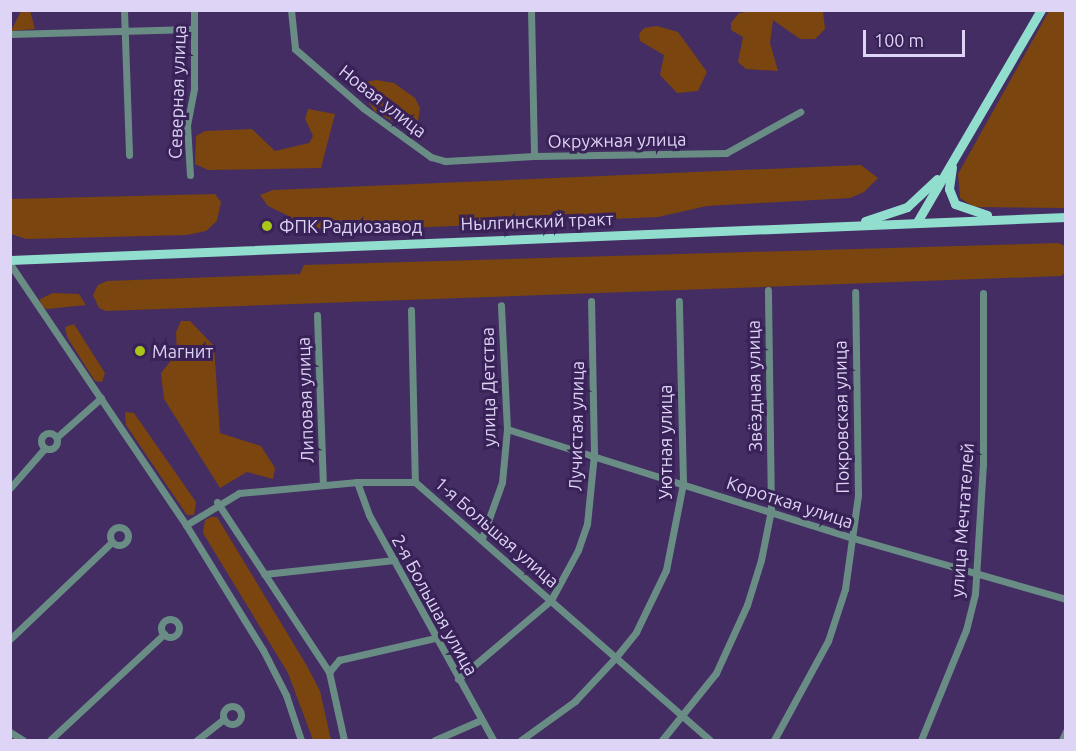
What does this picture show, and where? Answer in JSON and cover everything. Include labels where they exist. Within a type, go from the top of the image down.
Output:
[{"type":"main road","points":[[917,222],[1041,10]]},
{"type":"main road","points":[[953,159],[949,189],[955,204],[972,213],[1006,219]]},
{"type":"main road","points":[[854,225],[907,207],[953,159]]},
{"type":"main road","name":"Нылгинский тракт","points":[[10,262],[1065,217]]},
{"type":"street","points":[[124,10],[129,155]]},
{"type":"street","name":"Северная улица","points":[[190,175],[187,125],[194,88],[194,10]]},
{"type":"street","name":"Новая улица","points":[[291,10],[295,49],[363,108],[431,157],[445,160],[534,156]]},
{"type":"street","name":"Окружная улица","points":[[531,10],[534,156],[726,153],[800,112]]},
{"type":"street","points":[[10,34],[193,29]]},
{"type":"street","points":[[10,262],[186,525],[263,650],[286,695],[301,741]]},
{"type":"street","name":"Звёздная улица","points":[[662,741],[684,718],[716,673],[734,636],[760,560],[771,510],[768,290]]},
{"type":"street","name":"Покровская улица","points":[[774,741],[828,641],[845,589],[858,495],[855,292]]},
{"type":"street","name":"улица Мечтателей","points":[[921,741],[966,630],[976,574],[983,464],[983,292]]},
{"type":"street","name":"Лучистая улица","points":[[458,679],[551,600],[587,524],[594,454],[591,301]]},
{"type":"street","name":"Уютная улица","points":[[521,741],[575,701],[616,657],[636,632],[666,570],[683,483],[679,301]]},
{"type":"street","name":"улица Детства","points":[[482,537],[502,482],[507,429],[501,305]]},
{"type":"street","points":[[411,310],[415,482]]},
{"type":"street","name":"Липовая улица","points":[[317,315],[323,484]]},
{"type":"street","points":[[10,488],[45,448],[55,447],[57,437],[101,398]]},
{"type":"street","name":"Короткая улица","points":[[507,429],[594,454],[853,538],[1065,599]]},
{"type":"street","points":[[45,448],[41,441],[45,434],[57,437]]},
{"type":"street","name":"2-я Большая улица","points":[[357,482],[394,560],[493,741]]},
{"type":"street","name":"1-я Большая улица","points":[[186,525],[217,502],[239,493],[323,484],[415,482],[482,537],[710,741]]},
{"type":"street","points":[[217,502],[329,672],[344,741]]},
{"type":"street","points":[[10,639],[112,542]]},
{"type":"street","points":[[264,574],[394,560]]},
{"type":"street","points":[[50,741],[164,634]]},
{"type":"street","points":[[329,672],[339,660],[435,638]]},
{"type":"street","points":[[197,741],[222,720]]},
{"type":"street","points":[[435,741],[481,720]]},
{"type":"street","points":[[1062,741],[1065,731]]},
{"type":"street","points":[[10,732],[23,741]]},
{"type":"shaded area","points":[[21,11],[30,11],[35,29],[11,31]]},
{"type":"shaded area","points":[[823,11],[825,29],[815,39],[800,39],[773,20],[770,43],[778,71],[746,69],[738,62],[743,37],[731,30],[731,23],[739,13]]},
{"type":"shaded area","points":[[1049,11],[1065,11],[1065,208],[974,207],[960,198],[958,174]]},
{"type":"shaded area","points":[[657,26],[678,32],[707,72],[698,91],[677,93],[660,75],[664,55],[640,41],[639,34],[644,28]]},
{"type":"shaded area","points":[[376,80],[394,83],[415,98],[420,108],[418,122],[405,128],[374,111],[363,92],[366,82]]},
{"type":"shaded area","points":[[308,109],[335,114],[321,168],[208,170],[195,164],[196,136],[205,131],[252,129],[275,151],[309,143],[313,136],[305,119]]},
{"type":"shaded area","points":[[861,165],[878,178],[864,192],[850,198],[707,206],[658,217],[339,231],[311,227],[268,206],[260,195],[273,190]]},
{"type":"shaded area","points":[[215,194],[221,202],[217,221],[206,231],[187,235],[26,239],[11,234],[11,199]]},
{"type":"shaded area","points":[[1058,243],[1065,246],[1065,273],[1061,276],[106,311],[99,308],[93,295],[98,285],[107,281],[300,274],[304,265]]},
{"type":"shaded area","points":[[53,293],[79,294],[86,305],[47,309],[41,306],[40,299]]},
{"type":"shaded area","points":[[181,321],[190,321],[214,346],[220,433],[261,446],[275,468],[273,479],[247,472],[220,488],[164,399],[161,373],[177,353],[176,332]]},
{"type":"shaded area","points":[[74,324],[105,373],[102,382],[95,381],[67,337],[65,327]]},
{"type":"shaded area","points":[[125,412],[134,413],[196,502],[194,515],[187,515],[126,425]]},
{"type":"shaded area","points":[[217,517],[307,666],[320,691],[331,740],[313,740],[288,673],[203,533],[205,520]]},
{"type":"place","name":"ФПК Радиозавод","points":[[267,226]]},
{"type":"place","name":"Магнит","points":[[140,351]]}]
